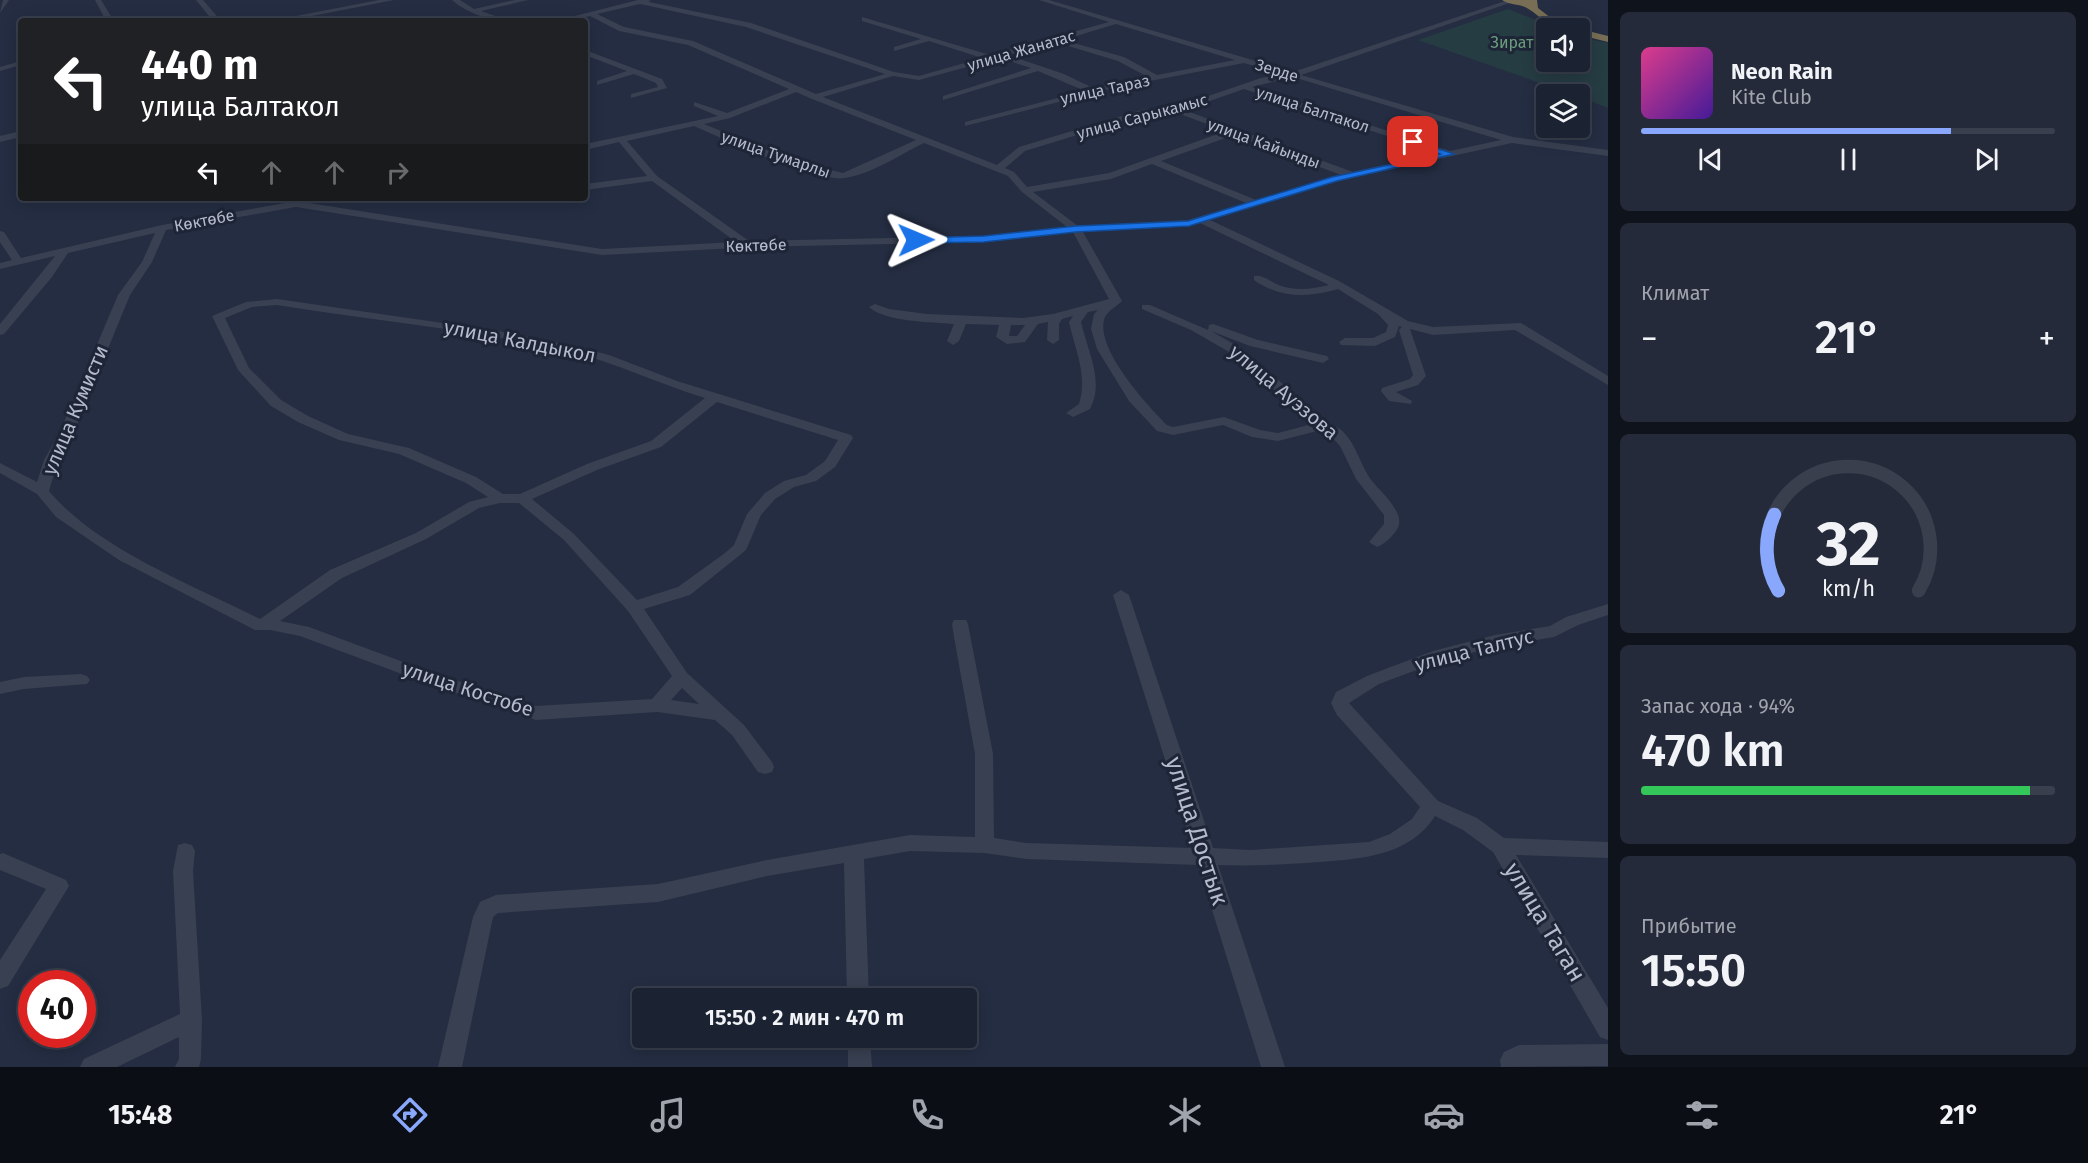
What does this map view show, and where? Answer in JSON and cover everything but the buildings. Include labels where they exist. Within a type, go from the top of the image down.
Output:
[{"type":"highway","points":[[1510,1],[1533,3],[1545,18]]},
{"type":"highway","points":[[1590,34],[1608,39]]},
{"type":"street","points":[[0,11],[6,0]]},
{"type":"street","points":[[98,0],[108,18]]},
{"type":"street","points":[[199,0],[214,18]]},
{"type":"street","points":[[291,18],[392,0]]},
{"type":"street","points":[[455,0],[473,11],[496,18]]},
{"type":"street","points":[[473,11],[525,0]]},
{"type":"street","name":"Зерде","points":[[1041,0],[1512,140]]},
{"type":"street","points":[[572,18],[644,1],[748,25],[893,74]]},
{"type":"street","name":"улица Сарыкамыс","points":[[998,169],[1022,149],[1148,111],[1174,109],[1292,75],[1510,1]]},
{"type":"street","points":[[590,14],[622,29],[690,43],[815,97],[1011,174],[1025,190],[1076,229],[1116,301]]},
{"type":"street","points":[[866,19],[990,58]]},
{"type":"street","name":"улица Жанатас","points":[[893,74],[924,78],[1118,22]]},
{"type":"street","points":[[897,49],[928,39]]},
{"type":"street","points":[[1056,40],[1113,56],[1156,78]]},
{"type":"street","points":[[588,54],[659,81],[663,88],[633,96]]},
{"type":"street","points":[[1000,56],[1092,90]]},
{"type":"street","name":"улица Тараз","points":[[968,124],[1092,90],[1245,60]]},
{"type":"street","points":[[0,69],[18,64]]},
{"type":"street","points":[[946,98],[1039,69]]},
{"type":"street","points":[[600,83],[635,71]]},
{"type":"street","points":[[815,97],[893,74]]},
{"type":"street","name":"улица Балтакол","points":[[1245,87],[1450,154]]},
{"type":"street","name":"улица Тумарлы","points":[[588,146],[726,116],[797,89]]},
{"type":"street","points":[[697,104],[726,116]]},
{"type":"street","name":"улица Кайынды","points":[[1174,109],[1354,176]]},
{"type":"street","name":"улица Тумарлы","points":[[696,124],[757,150],[820,172],[842,176],[923,140]]},
{"type":"street","points":[[1025,190],[1111,176],[1233,132]]},
{"type":"street","points":[[0,139],[18,135]]},
{"type":"street","points":[[622,140],[654,178],[747,245]]},
{"type":"street","points":[[1512,140],[1608,153]]},
{"type":"street","name":"Көктөбе","points":[[0,266],[266,203],[296,204],[602,252],[747,245],[984,239],[1076,229],[1189,223],[1335,179],[1512,140]]},
{"type":"street","points":[[1152,161],[1256,203]]},
{"type":"street","points":[[588,187],[654,178]]},
{"type":"street","points":[[1202,219],[1337,286],[1404,324],[1433,331],[1516,326],[1608,381]]},
{"type":"street","name":"улица Кумисти","points":[[162,228],[147,262],[124,295],[66,434],[51,460],[42,491],[61,514],[124,557],[261,626]]},
{"type":"street","points":[[0,234],[18,261]]},
{"type":"street","points":[[0,331],[48,274],[64,251]]},
{"type":"street","points":[[1258,278],[1269,287],[1283,291],[1337,286]]},
{"type":"street","points":[[875,307],[896,314],[1006,322],[1034,321],[1116,301]]},
{"type":"street","points":[[1116,301],[1100,314],[1098,337],[1121,381],[1162,428],[1173,431],[1224,422],[1254,433],[1278,438],[1322,426]]},
{"type":"street","name":"улица Калдыкол","points":[[500,499],[471,480],[404,451],[344,437],[303,419],[276,403],[244,370],[218,316],[250,304],[277,302],[493,333],[551,344],[608,358],[715,397],[846,438],[830,464],[811,478],[789,484],[770,496],[754,514],[741,547],[684,591],[634,608]]},
{"type":"street","name":"улица Ауэзова","points":[[1146,307],[1195,327],[1238,352],[1322,426],[1334,431],[1340,437],[1363,479],[1391,515],[1392,525],[1377,542]]},
{"type":"street","points":[[1072,413],[1085,406],[1090,388],[1089,366],[1075,322],[1085,309]]},
{"type":"street","points":[[1345,342],[1375,342],[1390,334],[1395,328],[1386,314]]},
{"type":"street","points":[[1183,315],[1254,343],[1323,359]]},
{"type":"street","points":[[1053,340],[1053,324],[1058,316]]},
{"type":"street","points":[[953,341],[962,319]]},
{"type":"street","points":[[1006,322],[1002,337],[1014,340],[1021,339],[1034,321]]},
{"type":"street","points":[[1405,330],[1420,376],[1414,382],[1387,391],[1394,398],[1406,400]]},
{"type":"street","points":[[261,626],[336,574],[421,536],[474,505],[500,499],[522,498],[592,467],[628,456],[656,444],[715,397]]},
{"type":"street","points":[[0,467],[42,491]]},
{"type":"street","points":[[522,498],[569,537],[634,608],[681,677],[738,730],[765,767]]},
{"type":"street","name":"улица Достык","points":[[1121,595],[1273,1067]]},
{"type":"street","name":"улица Талтус","points":[[1431,806],[1343,710],[1340,703],[1342,697],[1373,680],[1439,655],[1495,641],[1554,631],[1572,621],[1608,609]]},
{"type":"street","name":"улица Костобе","points":[[261,626],[270,624],[303,631],[424,676],[536,713],[657,705],[720,714]]},
{"type":"street","points":[[960,624],[966,668],[981,726],[986,793],[984,845]]},
{"type":"street","points":[[657,705],[681,677]]},
{"type":"street","points":[[0,688],[24,683],[81,680]]},
{"type":"street","points":[[450,1067],[483,918],[488,908],[496,904],[658,893],[767,868],[910,843],[984,845],[1026,851],[1251,858],[1369,850],[1396,840],[1419,825],[1431,806],[1470,824],[1500,846],[1608,850]]},
{"type":"street","name":"улица Таган","points":[[1500,846],[1608,1029]]},
{"type":"street","points":[[185,851],[183,871],[191,1020],[187,1067]]},
{"type":"street","points":[[854,854],[858,988]]},
{"type":"street","points":[[0,862],[3,861],[59,886],[0,980]]},
{"type":"street","points":[[93,1067],[191,1020]]},
{"type":"street","points":[[859,1048],[860,1067]]},
{"type":"street","points":[[1513,1067],[1512,1060],[1519,1056],[1608,1055]]},
{"type":"green space","name":"Зират","points":[[1508,9],[1536,20],[1536,72],[1590,72],[1590,39],[1608,43],[1608,108],[1590,101],[1590,84],[1543,84],[1418,40]]},
{"type":"route","points":[[916,240],[984,239],[1076,229],[1189,223],[1335,179],[1450,154],[1413,142]]}]
